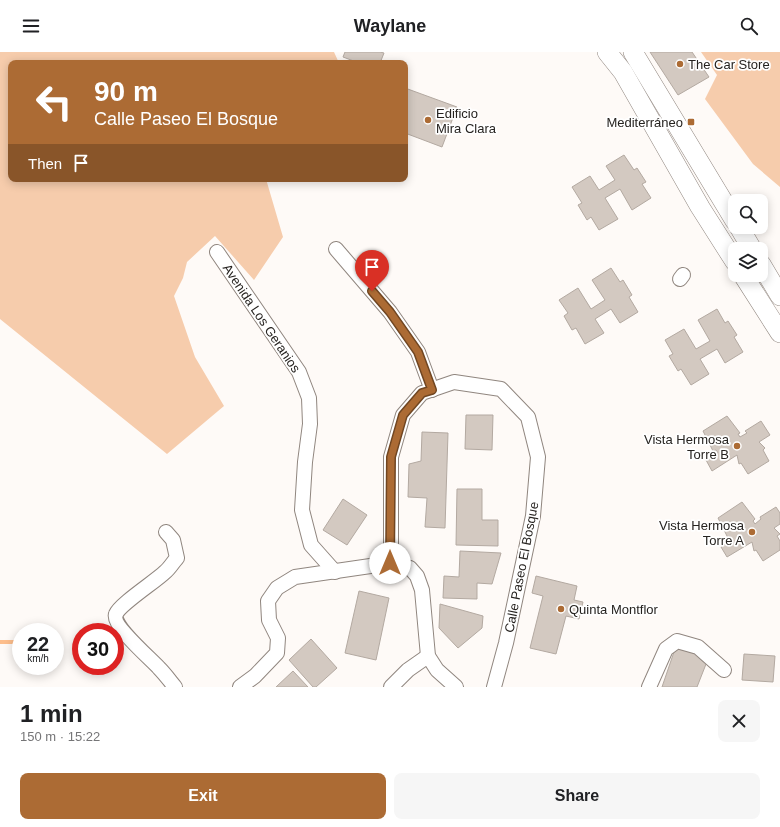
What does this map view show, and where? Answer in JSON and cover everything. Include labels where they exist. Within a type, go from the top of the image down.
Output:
[{"type":"main road","points":[[608,52],[623,72],[700,207],[728,251]]},
{"type":"main road","points":[[633,52],[728,209]]},
{"type":"main road","points":[[768,276],[780,296]]},
{"type":"main road","points":[[748,282],[780,333]]},
{"type":"street","points":[[336,249],[390,312],[418,352],[432,390]]},
{"type":"street","name":"Avenida Los Geranios","points":[[217,252],[299,372],[309,398],[310,424],[305,462],[302,510],[311,545],[336,572]]},
{"type":"street","name":"Calle Paseo El Bosque","points":[[390,563],[391,457],[403,415],[422,393],[454,382],[501,389],[528,417],[538,457],[533,516],[506,643],[494,687]]},
{"type":"street","points":[[166,532],[173,540],[177,558],[165,572],[120,609],[116,613],[116,616],[117,621],[134,644],[159,668],[175,687]]},
{"type":"street","points":[[240,687],[255,676],[277,653],[278,638],[268,620],[268,601],[276,588],[295,577],[390,563],[410,568],[417,576],[422,590],[428,656],[438,670],[456,687]]},
{"type":"street","points":[[649,687],[666,649],[677,641],[698,647],[724,670]]},
{"type":"street","points":[[392,687],[408,670],[428,656]]},
{"type":"shaded area","points":[[0,52],[334,52],[338,60],[8,60],[8,182],[267,182],[283,237],[254,280],[215,236],[187,262],[183,278],[174,296],[195,357],[224,406],[167,454],[0,319]]},
{"type":"shaded area","points":[[701,52],[780,52],[780,187],[753,164],[705,99],[717,75]]},
{"type":"building","points":[[345,52],[384,53],[381,60],[351,60],[343,57]]},
{"type":"building","name":"The Car Store","points":[[650,52],[692,52],[709,77],[678,95]]},
{"type":"building","name":"Edificio Mira Clara","points":[[408,89],[457,107],[442,147],[408,134]]},
{"type":"building","points":[[624,155],[634,170],[637,168],[646,182],[642,184],[651,198],[632,210],[620,189],[605,198],[618,219],[599,230],[591,217],[587,220],[578,205],[582,203],[572,187],[590,176],[599,190],[615,180],[606,166]]},
{"type":"building","points":[[611,268],[620,282],[623,280],[632,295],[629,297],[638,312],[620,323],[611,309],[595,319],[604,333],[585,344],[576,328],[572,330],[564,316],[568,313],[559,300],[578,288],[591,309],[605,300],[592,280]]},
{"type":"building","points":[[717,309],[725,323],[728,321],[737,335],[734,337],[743,352],[725,363],[717,349],[700,359],[709,374],[691,385],[681,369],[678,371],[669,356],[673,354],[665,340],[684,329],[696,349],[710,341],[698,320]]},
{"type":"building","points":[[466,415],[493,415],[492,450],[465,449]]},
{"type":"building","name":"Vista Hermosa Torre B","points":[[727,416],[740,433],[738,434],[740,437],[747,433],[745,431],[761,421],[770,435],[759,442],[765,448],[763,450],[769,461],[748,474],[741,463],[739,464],[737,455],[712,471],[706,460],[718,453],[716,450],[713,451],[703,431]]},
{"type":"building","points":[[422,432],[448,433],[445,528],[425,527],[427,498],[408,497],[409,464],[421,461]]},
{"type":"building","points":[[457,489],[482,489],[482,520],[498,520],[498,546],[456,545]]},
{"type":"building","points":[[343,499],[367,515],[347,545],[323,530]]},
{"type":"building","name":"Vista Hermosa Torre A","points":[[742,502],[755,519],[753,521],[755,524],[761,519],[760,517],[776,507],[780,513],[780,524],[774,528],[780,534],[777,536],[780,541],[780,550],[763,561],[756,550],[754,551],[752,542],[727,557],[721,547],[732,539],[730,536],[728,538],[718,518]]},
{"type":"building","points":[[460,551],[501,553],[492,584],[477,583],[477,599],[443,598],[444,576],[459,577]]},
{"type":"building","name":"Quinta Montflor","points":[[536,576],[577,586],[574,600],[583,602],[579,619],[566,616],[556,654],[530,648],[543,596],[532,593]]},
{"type":"building","points":[[359,591],[389,598],[376,660],[345,653]]},
{"type":"building","points":[[440,604],[483,616],[482,628],[458,648],[439,628]]},
{"type":"building","points":[[311,639],[337,668],[316,687],[313,687],[289,660]]},
{"type":"building","points":[[676,646],[708,659],[697,687],[662,687]]},
{"type":"building","points":[[744,654],[775,656],[773,682],[742,680]]},
{"type":"building","points":[[293,671],[308,687],[276,687]]},
{"type":"waterway","points":[[0,642],[12,642]]},
{"type":"place","name":"The Car Store","points":[[680,64]]},
{"type":"place","name":"Edificio Mira Clara","points":[[428,120]]},
{"type":"place","name":"Mediterráneo","points":[[691,122]]},
{"type":"place","name":"Vista Hermosa Torre B","points":[[737,446]]},
{"type":"place","name":"Vista Hermosa Torre A","points":[[752,532]]},
{"type":"place","name":"Quinta Montflor","points":[[561,609]]},
{"type":"route","points":[[372,291],[390,312],[418,352],[432,390],[422,393],[403,415],[391,457],[390,563]]}]
